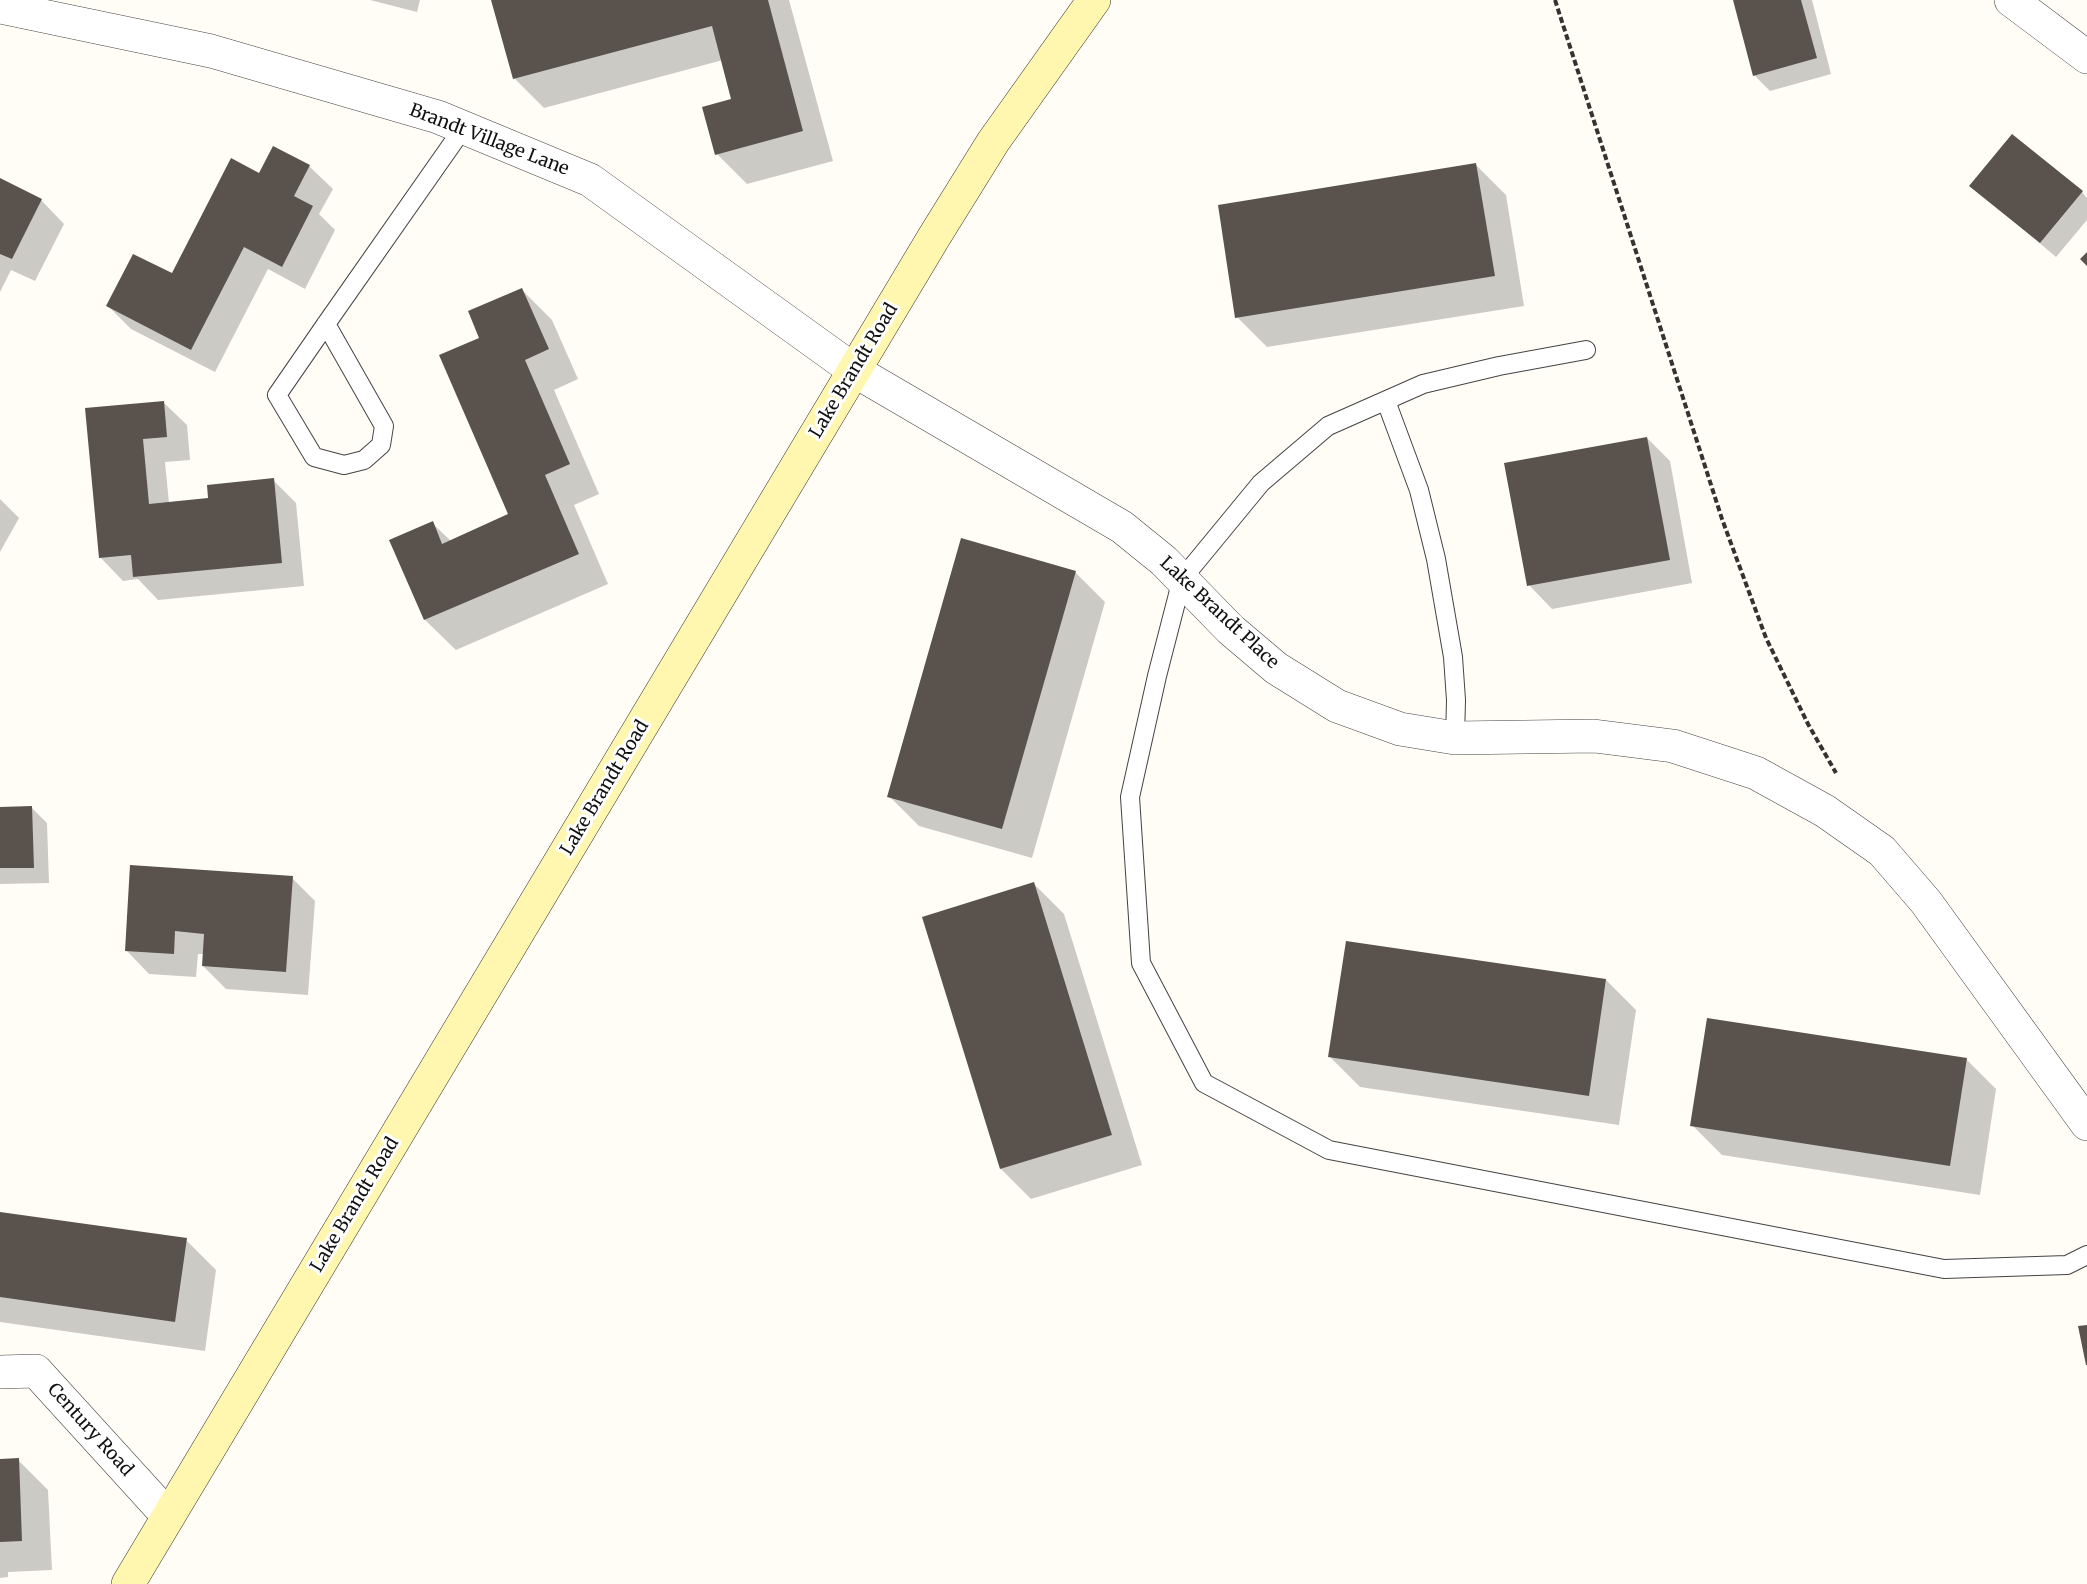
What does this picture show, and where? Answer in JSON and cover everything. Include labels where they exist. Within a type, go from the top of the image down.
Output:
[{"type":"street","name":"Lake Brandt Road","points":[[128,1584],[993,142],[1094,0]]},
{"type":"street","points":[[2011,0],[2087,57]]},
{"type":"street","name":"Brandt Village Lane","points":[[0,7],[211,51],[438,117],[590,180],[855,370]]},
{"type":"street","name":"Lake Brandt Place","points":[[855,370],[1122,527],[1164,561],[1230,629],[1276,668],[1337,706],[1400,729],[1455,738],[1594,736],[1673,746],[1756,773],[1826,811],[1882,851],[1926,902],[2087,1125]]},
{"type":"street","name":"Century Road","points":[[0,1372],[36,1371],[168,1516]]},
{"type":"lane","points":[[326,324],[384,426],[381,445],[364,460],[344,465],[314,457],[277,395],[326,324],[464,127]]},
{"type":"lane","points":[[1586,350],[1499,366],[1423,384],[1328,426],[1261,483],[1182,579],[1157,676],[1130,797],[1141,963],[1204,1083],[1329,1149],[1944,1269],[2067,1265],[2087,1254]]},
{"type":"lane","points":[[1386,400],[1419,490],[1436,559],[1453,657],[1456,700],[1455,738]]},
{"type":"path","points":[[1555,0],[1722,519],[1766,638],[1808,724],[1842,783]]},
{"type":"building","points":[[491,0],[768,0],[803,131],[715,155],[702,107],[731,99],[712,26],[513,79]]},
{"type":"building","points":[[1733,0],[1801,0],[1817,58],[1753,76]]},
{"type":"building","points":[[2012,134],[2083,191],[2040,243],[1969,186]]},
{"type":"building","points":[[273,146],[310,165],[294,196],[313,206],[282,267],[244,247],[191,350],[106,306],[133,254],[172,273],[231,158],[259,173]]},
{"type":"building","points":[[1476,163],[1495,276],[1235,318],[1218,205]]},
{"type":"building","points":[[0,178],[42,199],[12,259],[0,254]]},
{"type":"building","points":[[2087,252],[2087,266],[2080,259]]},
{"type":"building","points":[[522,288],[549,349],[525,360],[570,464],[545,475],[579,554],[424,620],[389,540],[433,521],[442,544],[508,514],[439,355],[479,338],[468,311]]},
{"type":"building","points":[[164,401],[167,437],[143,439],[149,504],[208,498],[207,485],[274,478],[282,563],[133,577],[131,555],[99,558],[85,408]]},
{"type":"building","points":[[1647,437],[1670,560],[1527,586],[1504,463]]},
{"type":"building","points":[[961,538],[1076,571],[1002,829],[887,797]]},
{"type":"building","points":[[32,806],[34,868],[0,868],[0,807]]},
{"type":"building","points":[[130,865],[293,876],[286,972],[202,966],[204,934],[175,931],[174,954],[125,951]]},
{"type":"building","points":[[1034,882],[1112,1135],[1000,1169],[922,917]]},
{"type":"building","points":[[1346,941],[1606,979],[1589,1096],[1328,1057]]},
{"type":"building","points":[[1707,1018],[1967,1058],[1950,1166],[1690,1126]]},
{"type":"building","points":[[0,1212],[187,1238],[175,1322],[0,1297]]},
{"type":"building","points":[[2087,1325],[2087,1365],[2086,1365],[2078,1326]]},
{"type":"building","points":[[19,1458],[22,1541],[0,1542],[0,1459]]}]
